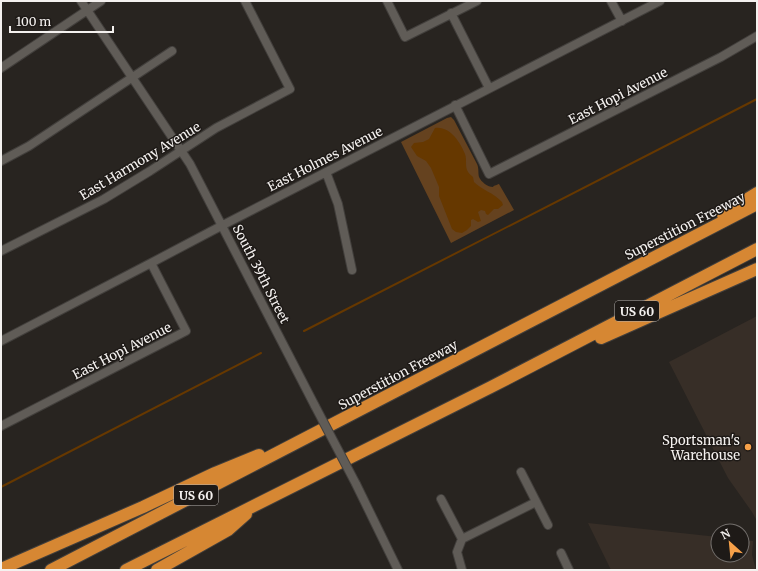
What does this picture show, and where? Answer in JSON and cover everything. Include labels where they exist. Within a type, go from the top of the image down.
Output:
[{"type":"highway","points":[[704,231],[731,209],[757,193]]},
{"type":"highway","name":"Superstition Freeway","points":[[52,570],[757,204]]},
{"type":"highway","name":"US 60","points":[[126,570],[517,374],[757,249]]},
{"type":"highway","points":[[517,374],[757,269]]},
{"type":"highway","points":[[1,568],[143,507],[215,473],[341,420]]},
{"type":"highway","points":[[157,570],[228,530],[258,503]]},
{"type":"street","name":"South 39th Street","points":[[81,1],[190,164],[223,225],[356,484],[398,570]]},
{"type":"street","points":[[1,68],[101,1]]},
{"type":"street","name":"East Harmony Avenue","points":[[1,251],[104,199],[229,121],[290,89],[245,1]]},
{"type":"street","points":[[387,1],[406,37],[477,1]]},
{"type":"street","points":[[611,1],[622,21]]},
{"type":"street","name":"East Holmes Avenue","points":[[1,341],[455,105],[660,1]]},
{"type":"street","points":[[451,13],[489,88]]},
{"type":"street","name":"East Hopi Avenue","points":[[455,105],[489,174],[714,60],[757,36]]},
{"type":"street","points":[[1,161],[29,146],[172,51]]},
{"type":"street","points":[[326,172],[338,204],[352,270]]},
{"type":"street","name":"East Hopi Avenue","points":[[1,426],[186,331],[151,263]]},
{"type":"street","points":[[521,472],[548,525]]},
{"type":"street","points":[[441,499],[462,539]]},
{"type":"street","points":[[462,570],[457,552],[462,539],[536,502]]},
{"type":"street","points":[[561,553],[569,570]]},
{"type":"shaded area","points":[[451,117],[477,164],[480,179],[491,187],[499,184],[514,210],[451,243],[401,142]]},
{"type":"shaded area","points":[[435,128],[440,128],[450,132],[454,136],[465,154],[467,170],[473,177],[474,182],[499,199],[503,205],[498,209],[494,209],[488,215],[485,211],[481,210],[478,212],[481,221],[478,222],[473,219],[471,220],[471,226],[462,233],[456,232],[452,229],[439,196],[439,187],[431,168],[426,161],[417,156],[411,147],[414,143],[423,142],[429,139]]},
{"type":"shaded area","points":[[757,316],[757,521],[728,478],[669,362]]},
{"type":"shaded area","points":[[588,523],[710,536],[710,563],[750,563],[750,541],[753,541],[752,555],[756,570],[611,570]]},
{"type":"waterway","points":[[304,331],[757,99]]},
{"type":"waterway","points":[[1,487],[261,353]]},
{"type":"place","name":"Sportsman's Warehouse","points":[[748,447]]}]
